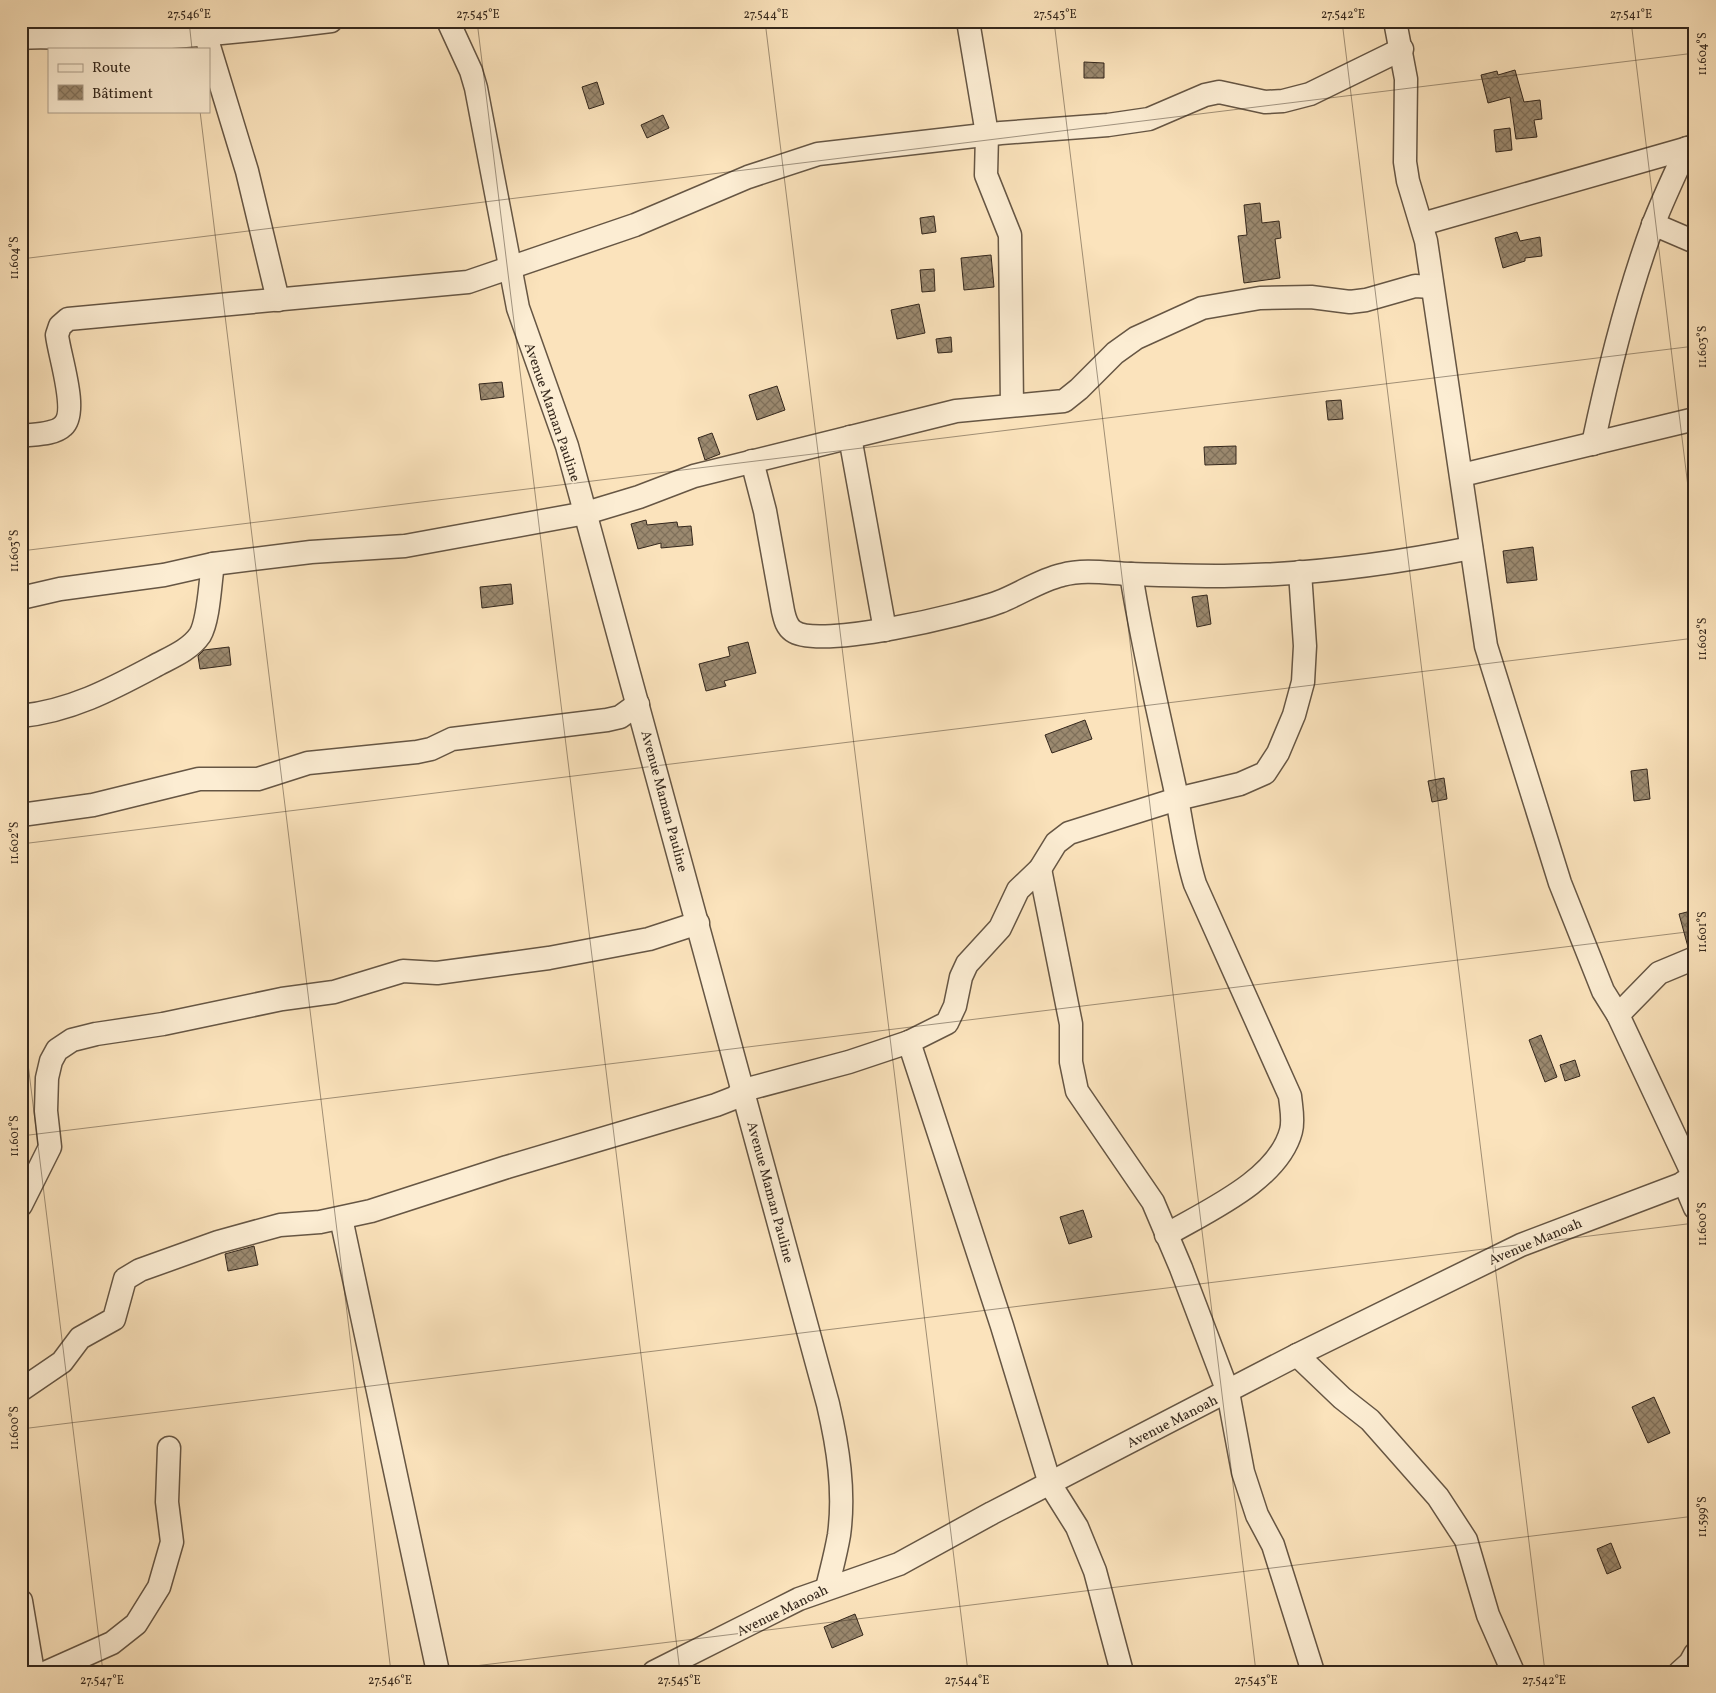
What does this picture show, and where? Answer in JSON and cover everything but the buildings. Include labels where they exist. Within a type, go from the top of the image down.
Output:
[{"type":"street","points":[[21,38],[48,36],[98,40],[205,33],[331,21]]},
{"type":"street","name":"Avenue Maman Pauline","points":[[448,21],[471,71],[482,112],[510,267],[526,334],[567,446],[586,513],[828,1404],[838,1447],[841,1479],[839,1535],[827,1588]]},
{"type":"street","points":[[968,21],[987,134],[986,175],[1010,235],[1012,405]]},
{"type":"street","points":[[1395,21],[1402,49],[1407,98],[1405,162],[1408,181],[1422,224],[1462,476],[1486,646],[1560,884],[1603,990],[1618,1015],[1691,1180],[1695,1208]]},
{"type":"street","points":[[205,33],[210,48]]},
{"type":"street","points":[[210,49],[247,171],[278,300]]},
{"type":"street","points":[[21,436],[58,430],[64,426],[68,418],[69,400],[57,335],[60,326],[68,319],[468,282],[635,225],[748,177],[818,154],[987,134],[1108,126],[1150,119],[1205,94],[1219,92],[1265,102],[1283,101],[1310,94],[1402,49]]},
{"type":"street","points":[[1422,224],[1691,147]]},
{"type":"street","points":[[1593,444],[1604,394],[1653,224],[1691,147]]},
{"type":"street","points":[[1653,224],[1695,242]]},
{"type":"street","points":[[21,598],[60,589],[164,574],[213,564],[311,552],[405,546],[586,513],[639,497],[694,476],[956,412],[1064,401],[1079,389],[1115,353],[1136,338],[1202,308],[1260,298],[1311,297],[1350,302],[1366,300],[1415,286],[1432,287]]},
{"type":"street","points":[[1462,476],[1695,419]]},
{"type":"street","points":[[850,437],[885,630]]},
{"type":"street","points":[[752,461],[787,625],[793,632],[802,636],[885,630],[910,626],[998,602],[1062,574],[1096,572],[1225,576],[1300,572],[1428,557],[1472,548]]},
{"type":"street","points":[[21,716],[47,713],[82,702],[108,691],[187,649],[200,634],[206,614],[213,564]]},
{"type":"street","points":[[21,1390],[62,1362],[80,1338],[114,1319],[120,1304],[125,1279],[140,1270],[218,1242],[280,1225],[341,1218],[371,1211],[507,1167],[716,1105],[734,1098],[744,1090],[849,1062],[910,1042],[948,1023],[956,1006],[961,977],[967,964],[1000,928],[1018,890],[1040,869],[1056,843],[1069,834],[1177,799],[1255,779],[1265,773],[1278,752],[1294,714],[1303,682],[1305,646],[1300,572]]},
{"type":"street","points":[[1132,574],[1145,654],[1177,799],[1187,859],[1195,884],[1290,1096],[1292,1122],[1292,1130],[1282,1149],[1263,1174],[1244,1190],[1166,1235]]},
{"type":"street","points":[[21,815],[93,805],[199,778],[258,780],[308,763],[417,752],[431,749],[452,739],[607,720],[620,717],[638,704]]},
{"type":"street","points":[[1040,869],[1071,1024],[1070,1062],[1077,1091],[1153,1202],[1181,1268],[1228,1392],[1243,1472],[1257,1515],[1273,1545],[1314,1672]]},
{"type":"street","points":[[21,1206],[50,1147],[46,1111],[47,1078],[51,1061],[57,1050],[72,1040],[96,1034],[163,1024],[282,998],[334,992],[403,970],[437,972],[549,958],[649,939],[698,923]]},
{"type":"street","points":[[1618,1015],[1659,973],[1695,958]]},
{"type":"street","points":[[910,1042],[1002,1326],[1050,1484],[1077,1527],[1095,1571],[1122,1672]]},
{"type":"street","name":"Avenue Manoah","points":[[654,1672],[799,1599],[899,1564],[1297,1355],[1521,1245],[1691,1180]]},
{"type":"street","points":[[341,1218],[438,1672]]},
{"type":"street","points":[[1297,1355],[1342,1398],[1370,1420],[1443,1504],[1466,1540],[1488,1615],[1513,1672]]},
{"type":"street","points":[[47,1672],[112,1643],[136,1624],[159,1587],[172,1542],[167,1502],[169,1448]]},
{"type":"street","points":[[21,1601],[33,1672]]},
{"type":"street","points":[[1680,1672],[1690,1663],[1695,1654]]}]
